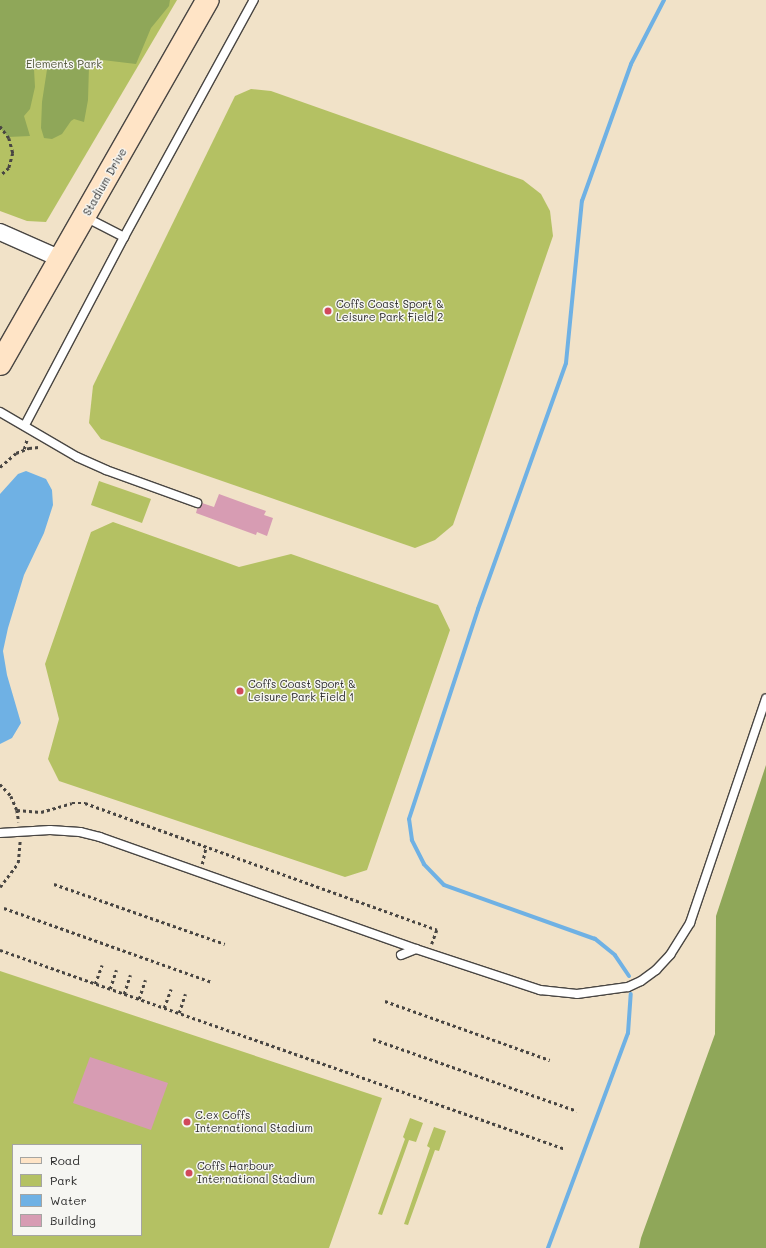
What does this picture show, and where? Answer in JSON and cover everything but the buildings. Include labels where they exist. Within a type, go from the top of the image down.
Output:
[{"type":"main road","name":"Stadium Drive","points":[[0,364],[208,0]]},
{"type":"street","points":[[0,232],[61,259]]},
{"type":"lane","points":[[25,425],[124,237],[254,0]]},
{"type":"lane","points":[[85,217],[124,237]]},
{"type":"lane","points":[[0,412],[25,425],[77,457],[106,470],[196,503]]},
{"type":"lane","points":[[0,833],[50,830],[80,832],[100,837],[416,949],[523,985],[559,993],[577,994],[628,987],[641,981],[656,970],[670,956],[690,923],[766,698]]},
{"type":"lane","points":[[402,955],[416,949]]},
{"type":"path","points":[[0,126],[9,138],[13,153],[9,168],[0,176]]},
{"type":"path","points":[[0,784],[11,796],[17,810],[19,821]]},
{"type":"path","points":[[17,810],[41,812],[72,803],[85,803],[437,930],[431,946]]},
{"type":"path","points":[[202,864],[206,847]]},
{"type":"path","points":[[0,887],[15,868],[20,848]]},
{"type":"path","points":[[54,884],[225,944]]},
{"type":"path","points":[[4,908],[212,982]]},
{"type":"path","points":[[0,950],[565,1149]]},
{"type":"path","points":[[95,984],[102,965]]},
{"type":"path","points":[[110,989],[116,970]]},
{"type":"path","points":[[124,994],[130,975]]},
{"type":"path","points":[[139,999],[145,980]]},
{"type":"path","points":[[164,1008],[171,989]]},
{"type":"path","points":[[179,1013],[185,994]]},
{"type":"path","points":[[385,1001],[550,1060]]},
{"type":"path","points":[[373,1038],[577,1111]]},
{"type":"green space","name":"Elements Park","points":[[0,0],[177,0],[46,222],[27,221],[0,211]]},
{"type":"green space","points":[[0,0],[170,0],[169,6],[151,28],[136,64],[94,59],[89,66],[88,100],[84,122],[74,119],[62,134],[52,139],[44,138],[41,128],[42,102],[48,63],[42,60],[34,69],[35,87],[30,109],[24,116],[30,136],[8,137],[0,128]]},
{"type":"green space","name":"Coffs Coast Sport & Leisure Park Field 2","points":[[251,89],[271,91],[523,180],[541,194],[550,211],[553,236],[453,525],[435,540],[415,548],[101,439],[89,423],[93,386],[235,96]]},
{"type":"green space","points":[[99,481],[151,499],[142,523],[91,505]]},
{"type":"green space","name":"Coffs Coast Sport & Leisure Park Field 1","points":[[113,522],[239,567],[291,554],[438,605],[450,630],[367,870],[345,877],[59,781],[48,759],[59,719],[45,664],[91,532]]},
{"type":"green space","points":[[766,765],[766,1248],[639,1248],[641,1238],[715,1034],[716,916]]},
{"type":"green space","name":"C.ex Coffs International Stadium","points":[[0,971],[382,1098],[329,1248],[0,1248]]},
{"type":"green space","points":[[410,1118],[423,1123],[416,1142],[409,1140],[382,1215],[378,1214],[405,1139],[403,1137]]},
{"type":"green space","points":[[434,1127],[446,1131],[439,1151],[435,1150],[408,1225],[404,1224],[430,1148],[427,1146]]},
{"type":"water","points":[[26,471],[46,479],[52,490],[53,505],[44,533],[24,575],[8,628],[3,651],[7,675],[21,723],[12,738],[0,744],[0,494],[18,474]]},
{"type":"waterway","points":[[629,976],[615,955],[595,939],[444,885],[424,864],[412,840],[409,819],[478,609],[566,363],[582,201],[631,64],[664,0]]},
{"type":"waterway","points":[[548,1248],[628,1033],[631,994]]},
{"type":"place","name":"Coffs Coast Sport & Leisure Park Field 2","points":[[328,311]]},
{"type":"place","name":"Coffs Coast Sport & Leisure Park Field 1","points":[[240,691]]},
{"type":"place","name":"C.ex Coffs International Stadium","points":[[187,1122]]},
{"type":"place","name":"Coffs Harbour International Stadium","points":[[189,1173]]}]
